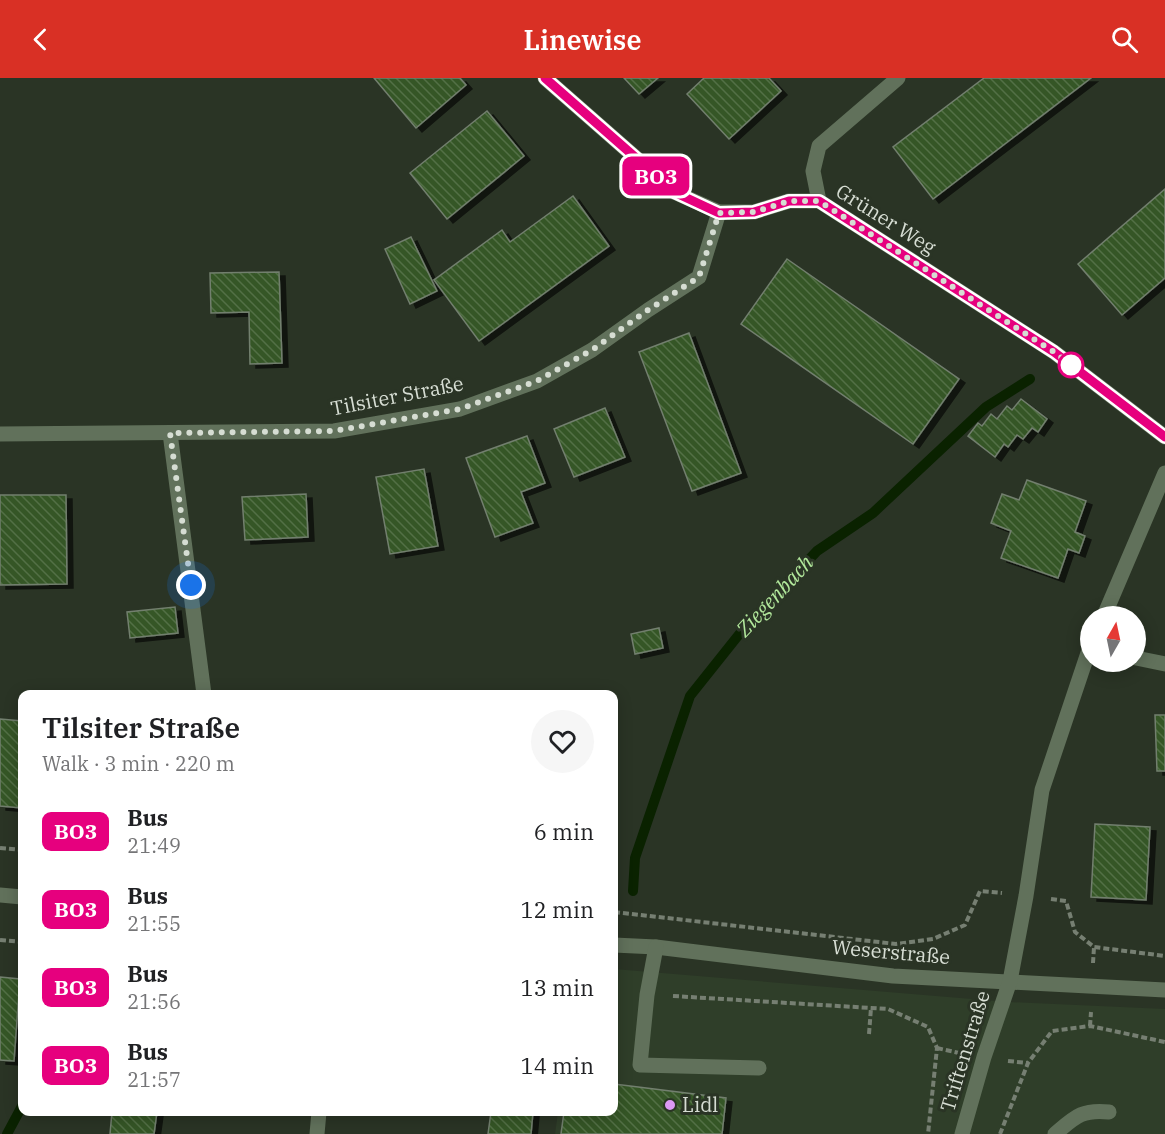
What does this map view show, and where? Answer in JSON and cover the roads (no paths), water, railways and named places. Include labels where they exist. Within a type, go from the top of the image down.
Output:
[{"type":"street","name":"Grüner Weg","points":[[544,78],[676,193],[719,213],[754,212],[789,201],[819,201],[1054,352],[1165,437]]},
{"type":"street","points":[[819,201],[813,171],[819,146],[898,78]]},
{"type":"street","name":"Tilsiter Straße","points":[[0,434],[334,431],[460,409],[537,381],[592,350],[699,277],[719,213]]},
{"type":"street","points":[[170,433],[204,690]]},
{"type":"street","points":[[1108,606],[1165,473]]},
{"type":"street","points":[[1146,660],[1165,664]]},
{"type":"street","name":"Triftenstraße","points":[[962,1134],[984,1057],[1010,981],[1042,790],[1082,672]]},
{"type":"street","points":[[0,895],[18,897]]},
{"type":"street","name":"Weserstraße","points":[[618,945],[656,947],[892,976],[1165,990]]},
{"type":"street","points":[[656,947],[640,1065],[759,1068]]},
{"type":"street","points":[[1055,1134],[1071,1120],[1091,1110],[1109,1112]]},
{"type":"street","points":[[316,1134],[318,1116]]},
{"type":"waterway","name":"Ziegenbach","points":[[633,891],[635,858],[690,696],[741,632],[817,551],[873,513],[986,407],[1030,379]]},
{"type":"waterway","name":"Ziegenbach","points":[[7,1134],[18,1113]]},
{"type":"place","name":"Lidl","points":[[670,1105]]}]
